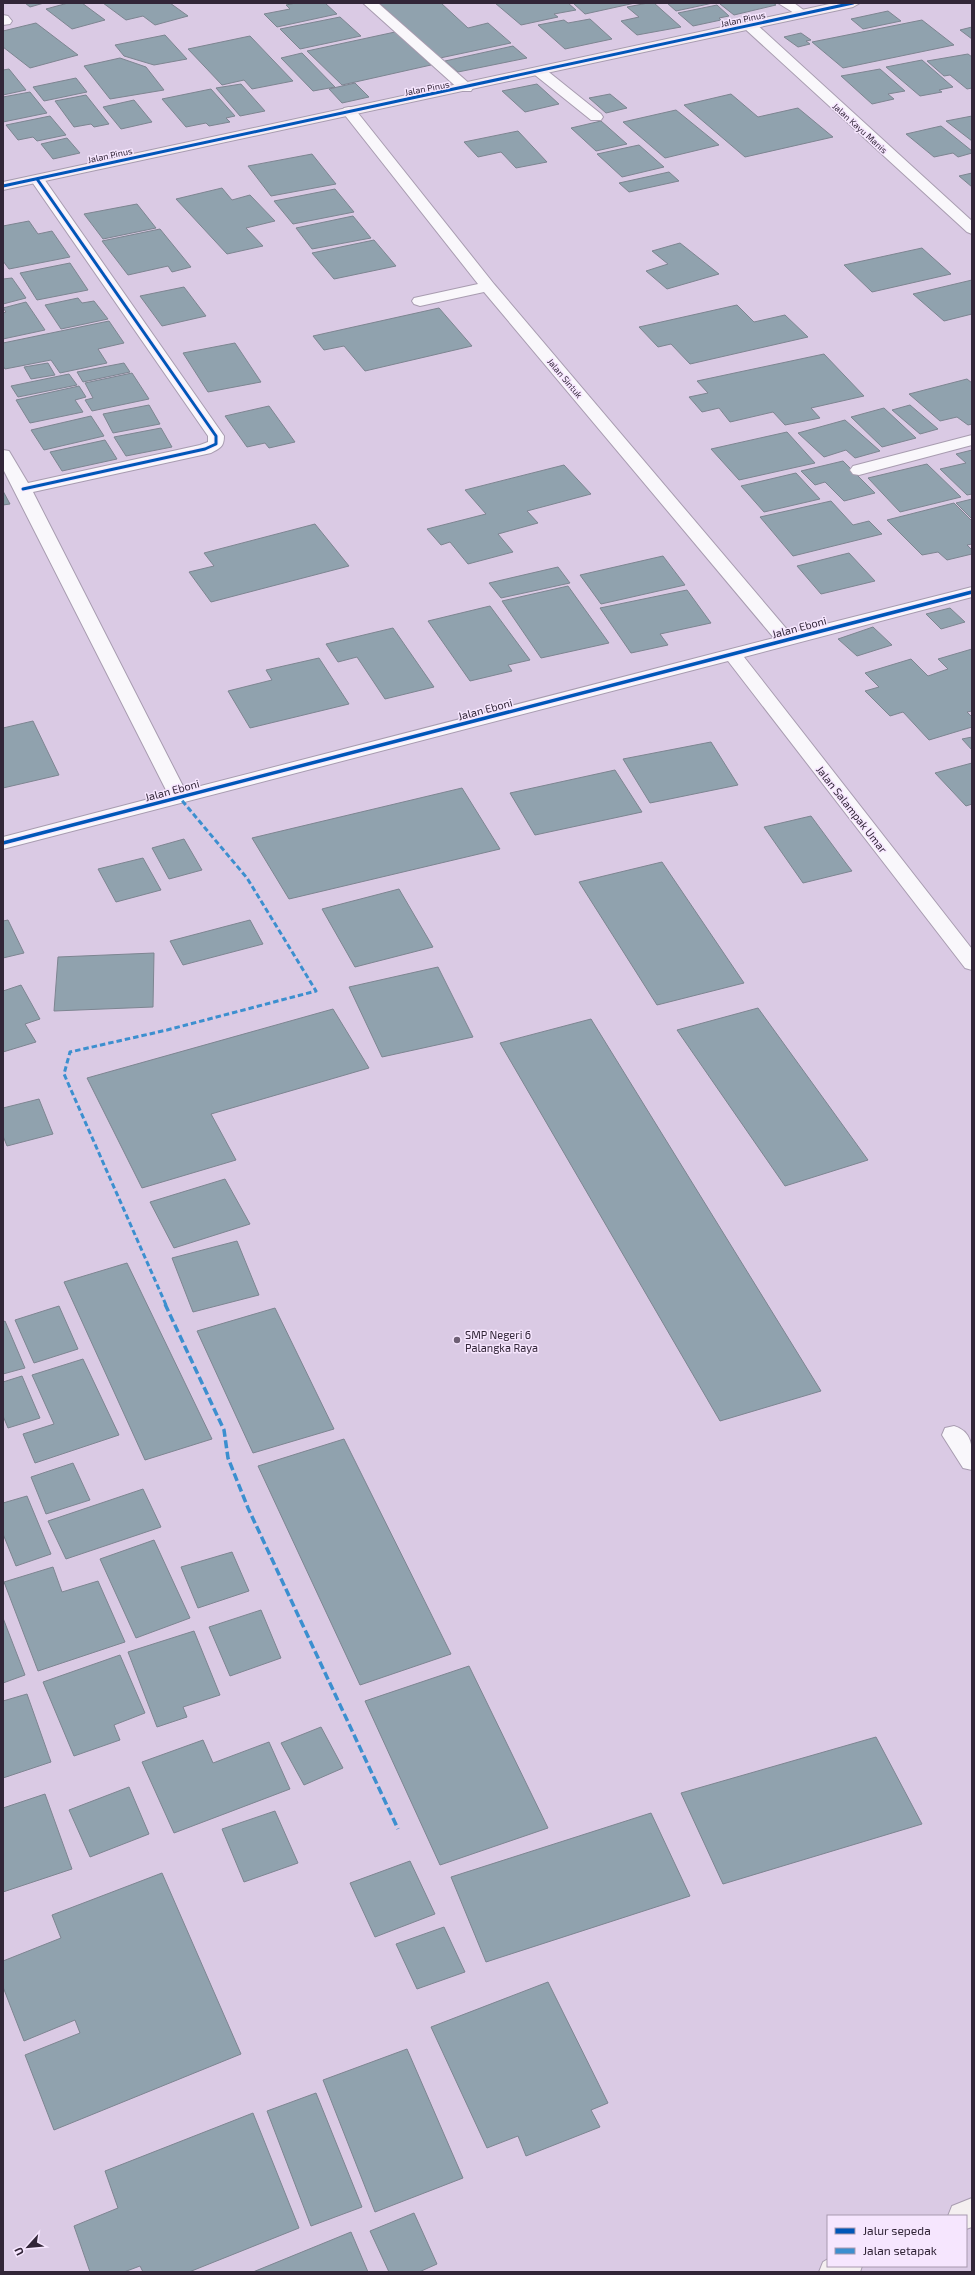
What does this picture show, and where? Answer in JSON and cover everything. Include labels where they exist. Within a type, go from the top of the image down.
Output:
[{"type":"street","points":[[370,3],[466,88]]},
{"type":"street","points":[[785,3],[802,14]]},
{"type":"street","name":"Jalan Pinus","points":[[3,186],[349,111],[466,88],[853,3]]},
{"type":"street","name":"Jalan Kayu Manis","points":[[749,26],[971,228]]},
{"type":"street","points":[[540,72],[596,117]]},
{"type":"street","name":"Jalan Sintuk","points":[[349,111],[488,287],[786,640]]},
{"type":"street","points":[[23,489],[205,449],[216,444],[216,436],[37,178]]},
{"type":"street","points":[[420,301],[488,287]]},
{"type":"street","points":[[860,470],[972,440]]},
{"type":"street","points":[[3,456],[23,489],[180,798]]},
{"type":"street","name":"Jalan Eboni","points":[[3,843],[972,592]]},
{"type":"street","name":"Jalan Salampak Umar","points":[[732,654],[972,963]]},
{"type":"street","points":[[954,1435],[972,1461]]},
{"type":"street","points":[[834,2272],[846,2267]]},
{"type":"building","points":[[25,3],[44,3],[30,7]]},
{"type":"building","points":[[68,3],[82,3],[105,20],[72,29],[46,9]]},
{"type":"building","points":[[103,3],[170,3],[188,16],[155,25],[143,16],[126,20]]},
{"type":"building","points":[[296,3],[325,3],[337,14],[277,27],[264,14],[290,9],[286,5]]},
{"type":"building","points":[[379,3],[441,3],[468,28],[488,23],[511,43],[440,58]]},
{"type":"building","points":[[495,3],[568,3],[576,10],[554,14],[558,17],[521,25]]},
{"type":"building","points":[[573,3],[635,3],[585,14]]},
{"type":"building","points":[[654,3],[681,27],[637,35],[621,21],[639,17],[627,7]]},
{"type":"building","points":[[667,3],[713,3],[676,11]]},
{"type":"building","points":[[773,3],[776,5],[734,15],[720,4]]},
{"type":"building","points":[[717,5],[729,16],[719,18],[721,20],[693,26],[678,13]]},
{"type":"building","points":[[888,11],[901,21],[863,29],[851,19]]},
{"type":"building","points":[[340,17],[361,36],[300,49],[280,29]]},
{"type":"building","points":[[590,19],[612,39],[565,49],[538,25],[564,20],[568,23]]},
{"type":"building","points":[[922,20],[954,45],[843,68],[812,42]]},
{"type":"building","points":[[36,23],[78,55],[30,68],[3,47],[3,31]]},
{"type":"building","points":[[972,27],[972,39],[960,30]]},
{"type":"building","points":[[395,32],[431,65],[342,85],[307,51]]},
{"type":"building","points":[[801,33],[811,40],[806,41],[810,44],[798,47],[784,37]]},
{"type":"building","points":[[165,35],[187,59],[154,65],[124,56],[115,45]]},
{"type":"building","points":[[250,36],[293,81],[252,89],[244,80],[222,85],[188,49]]},
{"type":"building","points":[[513,46],[527,58],[458,72],[445,61]]},
{"type":"building","points":[[302,53],[335,87],[313,91],[281,58]]},
{"type":"building","points":[[968,54],[972,57],[972,88],[967,89],[950,75],[944,76],[927,61]]},
{"type":"building","points":[[120,58],[146,67],[164,90],[110,99],[84,66]]},
{"type":"building","points":[[922,60],[953,87],[939,90],[942,92],[920,96],[886,67]]},
{"type":"building","points":[[9,69],[26,90],[3,95],[3,70]]},
{"type":"building","points":[[880,69],[905,91],[888,94],[894,99],[872,104],[841,76]]},
{"type":"building","points":[[76,78],[87,92],[44,101],[33,87]]},
{"type":"building","points":[[355,83],[369,97],[342,103],[329,89]]},
{"type":"building","points":[[241,84],[265,111],[240,116],[216,88]]},
{"type":"building","points":[[537,84],[559,104],[525,112],[502,91]]},
{"type":"building","points":[[211,89],[235,116],[226,118],[230,122],[209,126],[206,123],[186,127],[162,99]]},
{"type":"building","points":[[30,92],[47,113],[3,122],[3,97]]},
{"type":"building","points":[[610,94],[627,108],[606,113],[589,98]]},
{"type":"building","points":[[731,94],[758,117],[798,108],[833,137],[745,157],[684,105]]},
{"type":"building","points":[[86,95],[109,124],[94,127],[91,124],[74,127],[55,101]]},
{"type":"building","points":[[134,100],[152,122],[121,129],[103,107]]},
{"type":"building","points":[[676,110],[719,145],[665,158],[623,122]]},
{"type":"building","points":[[50,116],[66,135],[37,141],[33,137],[18,140],[6,125]]},
{"type":"building","points":[[972,116],[972,141],[946,121]]},
{"type":"building","points":[[601,121],[627,144],[596,151],[571,128]]},
{"type":"building","points":[[941,126],[972,151],[972,153],[958,157],[953,153],[934,157],[906,134]]},
{"type":"building","points":[[518,131],[547,162],[516,168],[501,152],[478,157],[464,142]]},
{"type":"building","points":[[67,138],[80,153],[53,159],[41,144]]},
{"type":"building","points":[[639,145],[664,167],[622,177],[597,154]]},
{"type":"building","points":[[312,154],[336,184],[271,196],[248,166]]},
{"type":"building","points":[[669,172],[679,181],[629,192],[619,183]]},
{"type":"building","points":[[972,173],[972,187],[959,176]]},
{"type":"building","points":[[222,188],[232,200],[250,195],[275,221],[246,228],[263,246],[227,254],[176,199]]},
{"type":"building","points":[[335,189],[354,212],[293,224],[274,201]]},
{"type":"building","points":[[137,204],[156,228],[103,239],[84,214]]},
{"type":"building","points":[[353,216],[371,238],[312,249],[296,228]]},
{"type":"building","points":[[29,221],[38,234],[52,231],[70,257],[9,269],[3,261],[3,226]]},
{"type":"building","points":[[160,229],[191,267],[172,272],[168,266],[128,275],[102,241]]},
{"type":"building","points":[[374,240],[396,266],[334,279],[312,253]]},
{"type":"building","points":[[680,243],[719,274],[667,289],[646,271],[668,264],[652,251]]},
{"type":"building","points":[[922,248],[951,274],[872,292],[844,265]]},
{"type":"building","points":[[70,263],[88,290],[37,300],[20,273]]},
{"type":"building","points":[[12,278],[26,298],[3,304],[3,279]]},
{"type":"building","points":[[972,280],[972,314],[944,321],[913,294]]},
{"type":"building","points":[[184,287],[206,316],[162,326],[140,296]]},
{"type":"building","points":[[78,298],[82,303],[94,301],[108,319],[61,329],[45,305]]},
{"type":"building","points":[[26,302],[45,330],[3,339],[3,313],[6,312],[3,308]]},
{"type":"building","points":[[737,305],[754,322],[785,315],[808,337],[690,364],[671,344],[658,347],[639,327]]},
{"type":"building","points":[[439,308],[472,346],[365,371],[344,346],[324,350],[313,336]]},
{"type":"building","points":[[109,321],[124,343],[98,349],[107,363],[60,373],[51,360],[5,369],[3,366],[3,343]]},
{"type":"building","points":[[235,343],[261,382],[208,392],[183,353]]},
{"type":"building","points":[[824,354],[864,396],[811,408],[820,418],[785,425],[773,412],[730,422],[719,408],[702,412],[689,397],[708,393],[697,381]]},
{"type":"building","points":[[48,363],[55,375],[31,379],[24,367]]},
{"type":"building","points":[[124,363],[130,372],[83,382],[77,372]]},
{"type":"building","points":[[132,373],[149,399],[92,411],[85,400],[93,398],[85,383]]},
{"type":"building","points":[[69,374],[77,385],[18,397],[11,386]]},
{"type":"building","points":[[967,379],[972,383],[972,424],[968,425],[957,417],[940,421],[909,394]]},
{"type":"building","points":[[79,386],[86,397],[75,400],[83,412],[30,423],[16,400]]},
{"type":"building","points":[[149,405],[160,424],[113,433],[103,414]]},
{"type":"building","points":[[910,405],[938,429],[920,434],[892,410]]},
{"type":"building","points":[[269,406],[295,442],[269,448],[265,443],[247,447],[225,416]]},
{"type":"building","points":[[884,408],[916,438],[882,447],[851,417]]},
{"type":"building","points":[[91,416],[104,436],[44,450],[31,430]]},
{"type":"building","points":[[845,420],[880,451],[855,458],[846,450],[824,457],[798,433]]},
{"type":"building","points":[[161,428],[172,447],[126,456],[114,437]]},
{"type":"building","points":[[787,432],[815,463],[739,480],[711,449]]},
{"type":"building","points":[[105,440],[117,459],[62,471],[50,452]]},
{"type":"building","points":[[972,450],[972,494],[967,495],[940,469],[966,463],[956,454]]},
{"type":"building","points":[[843,461],[875,493],[844,501],[825,482],[815,485],[801,471]]},
{"type":"building","points":[[927,464],[961,497],[900,512],[868,478]]},
{"type":"building","points":[[564,465],[591,494],[527,511],[538,523],[498,534],[513,552],[468,564],[450,542],[441,545],[427,529],[486,514],[465,490]]},
{"type":"building","points":[[796,473],[820,499],[764,512],[741,486]]},
{"type":"building","points":[[3,491],[10,504],[3,505]]},
{"type":"building","points":[[972,499],[972,519],[956,503]]},
{"type":"building","points":[[831,501],[853,525],[869,521],[882,534],[793,556],[760,517]]},
{"type":"building","points":[[954,503],[972,521],[972,544],[967,545],[972,550],[972,554],[947,560],[938,552],[922,555],[887,520]]},
{"type":"building","points":[[315,524],[349,566],[211,602],[189,572],[214,566],[204,553]]},
{"type":"building","points":[[849,553],[875,581],[821,594],[797,566]]},
{"type":"building","points":[[663,556],[685,585],[601,604],[580,575]]},
{"type":"building","points":[[558,567],[570,583],[501,598],[489,583]]},
{"type":"building","points":[[568,586],[609,643],[541,658],[502,601]]},
{"type":"building","points":[[687,590],[711,623],[660,634],[668,645],[631,653],[600,608]]},
{"type":"building","points":[[490,606],[530,660],[508,665],[512,671],[470,681],[428,621]]},
{"type":"building","points":[[950,608],[965,622],[941,629],[926,614]]},
{"type":"building","points":[[873,627],[892,645],[857,656],[838,639]]},
{"type":"building","points":[[393,628],[434,687],[385,699],[357,657],[338,662],[326,644]]},
{"type":"building","points":[[972,649],[972,711],[967,712],[972,717],[972,727],[929,740],[903,712],[890,716],[865,691],[879,687],[865,673],[911,659],[928,676],[948,669],[938,659]]},
{"type":"building","points":[[319,658],[349,704],[250,728],[228,691],[272,680],[266,670]]},
{"type":"building","points":[[33,721],[59,775],[3,788],[3,728]]},
{"type":"building","points":[[972,737],[972,750],[962,739]]},
{"type":"building","points":[[711,742],[738,785],[650,803],[623,759]]},
{"type":"building","points":[[972,763],[972,804],[966,806],[935,773]]},
{"type":"building","points":[[615,770],[642,812],[535,835],[510,793]]},
{"type":"building","points":[[462,788],[500,849],[289,899],[252,838]]},
{"type":"building","points":[[811,816],[852,871],[803,883],[764,827]]},
{"type":"building","points":[[184,839],[202,870],[169,879],[152,848]]},
{"type":"building","points":[[143,858],[161,890],[116,902],[98,869]]},
{"type":"building","points":[[662,862],[744,983],[657,1005],[579,882]]},
{"type":"building","points":[[399,889],[433,947],[355,967],[322,909]]},
{"type":"building","points":[[8,920],[24,953],[3,958],[3,921]]},
{"type":"building","points":[[250,920],[263,944],[183,965],[170,941]]},
{"type":"building","points":[[154,953],[153,1007],[54,1011],[58,957]]},
{"type":"building","points":[[438,967],[473,1037],[382,1057],[349,987]]},
{"type":"building","points":[[21,985],[40,1019],[25,1024],[36,1042],[3,1052],[3,991]]},
{"type":"building","points":[[758,1008],[868,1160],[785,1186],[677,1030]]},
{"type":"building","points":[[333,1009],[369,1068],[211,1114],[236,1160],[142,1188],[87,1078]]},
{"type":"building","points":[[591,1019],[821,1391],[720,1421],[500,1043]]},
{"type":"building","points":[[39,1099],[53,1134],[7,1146],[3,1136],[3,1108]]},
{"type":"building","points":[[225,1179],[250,1224],[174,1248],[150,1202]]},
{"type":"building","points":[[237,1241],[259,1295],[193,1312],[172,1258]]},
{"type":"building","points":[[127,1263],[212,1439],[145,1460],[64,1282]]},
{"type":"building","points":[[59,1306],[78,1349],[34,1363],[15,1320]]},
{"type":"building","points":[[275,1308],[334,1429],[253,1453],[197,1331]]},
{"type":"building","points":[[5,1321],[25,1368],[3,1374],[3,1322]]},
{"type":"building","points":[[83,1359],[119,1435],[35,1463],[23,1434],[54,1424],[32,1375]]},
{"type":"building","points":[[22,1376],[40,1418],[8,1428],[3,1416],[3,1382]]},
{"type":"building","points":[[344,1439],[451,1654],[360,1685],[258,1466]]},
{"type":"building","points":[[73,1463],[90,1500],[46,1514],[31,1477]]},
{"type":"building","points":[[143,1489],[161,1527],[66,1559],[48,1521]]},
{"type":"building","points":[[27,1496],[51,1554],[16,1566],[3,1534],[3,1503]]},
{"type":"building","points":[[154,1540],[190,1618],[136,1638],[100,1559]]},
{"type":"building","points":[[232,1552],[249,1591],[198,1608],[181,1567]]},
{"type":"building","points":[[53,1567],[62,1592],[98,1581],[125,1642],[38,1671],[4,1582]]},
{"type":"building","points":[[261,1610],[281,1658],[230,1676],[209,1627]]},
{"type":"building","points":[[3,1618],[25,1675],[3,1683]]},
{"type":"building","points":[[194,1631],[220,1695],[183,1707],[187,1717],[157,1727],[128,1652]]},
{"type":"building","points":[[120,1655],[145,1713],[114,1725],[120,1740],[74,1756],[43,1682]]},
{"type":"building","points":[[469,1666],[548,1828],[440,1865],[365,1701]]},
{"type":"building","points":[[27,1694],[51,1762],[3,1778],[3,1701]]},
{"type":"building","points":[[321,1727],[343,1768],[304,1785],[281,1743]]},
{"type":"building","points":[[876,1737],[922,1824],[723,1884],[681,1793]]},
{"type":"building","points":[[203,1740],[213,1763],[269,1742],[290,1789],[174,1833],[142,1762]]},
{"type":"building","points":[[129,1787],[149,1834],[90,1857],[69,1810]]},
{"type":"building","points":[[45,1794],[72,1869],[3,1892],[3,1808]]},
{"type":"building","points":[[275,1811],[298,1863],[244,1882],[222,1829]]},
{"type":"building","points":[[651,1813],[690,1896],[486,1962],[451,1877]]},
{"type":"building","points":[[410,1861],[435,1914],[375,1937],[350,1883]]},
{"type":"building","points":[[162,1873],[241,2054],[54,2130],[25,2055],[80,2033],[75,2020],[24,2041],[3,1987],[3,1961],[61,1938],[52,1915]]},
{"type":"building","points":[[444,1927],[465,1972],[417,1989],[396,1944]]},
{"type":"building","points":[[548,1982],[608,2103],[591,2110],[600,2127],[526,2156],[518,2136],[487,2148],[431,2027]]},
{"type":"building","points":[[407,2049],[463,2178],[375,2212],[323,2080]]},
{"type":"building","points":[[316,2093],[362,2207],[311,2226],[267,2111]]},
{"type":"building","points":[[253,2113],[299,2228],[189,2272],[143,2272],[140,2266],[124,2272],[90,2272],[74,2226],[118,2208],[105,2171]]},
{"type":"building","points":[[414,2213],[437,2264],[419,2272],[389,2272],[370,2231]]},
{"type":"building","points":[[351,2232],[368,2272],[253,2272]]},
{"type":"marked path","points":[[179,797],[247,878],[316,991],[167,1030],[70,1052],[64,1074],[145,1261],[224,1430],[228,1458],[248,1508],[398,1829]]},
{"type":"cycle path","points":[[3,186],[853,3]]},
{"type":"cycle path","points":[[23,489],[205,449],[216,444],[216,436],[37,179]]},
{"type":"cycle path","points":[[3,843],[972,592]]},
{"type":"place","name":"SMP Negeri 6 Palangka Raya","points":[[457,1340]]}]
